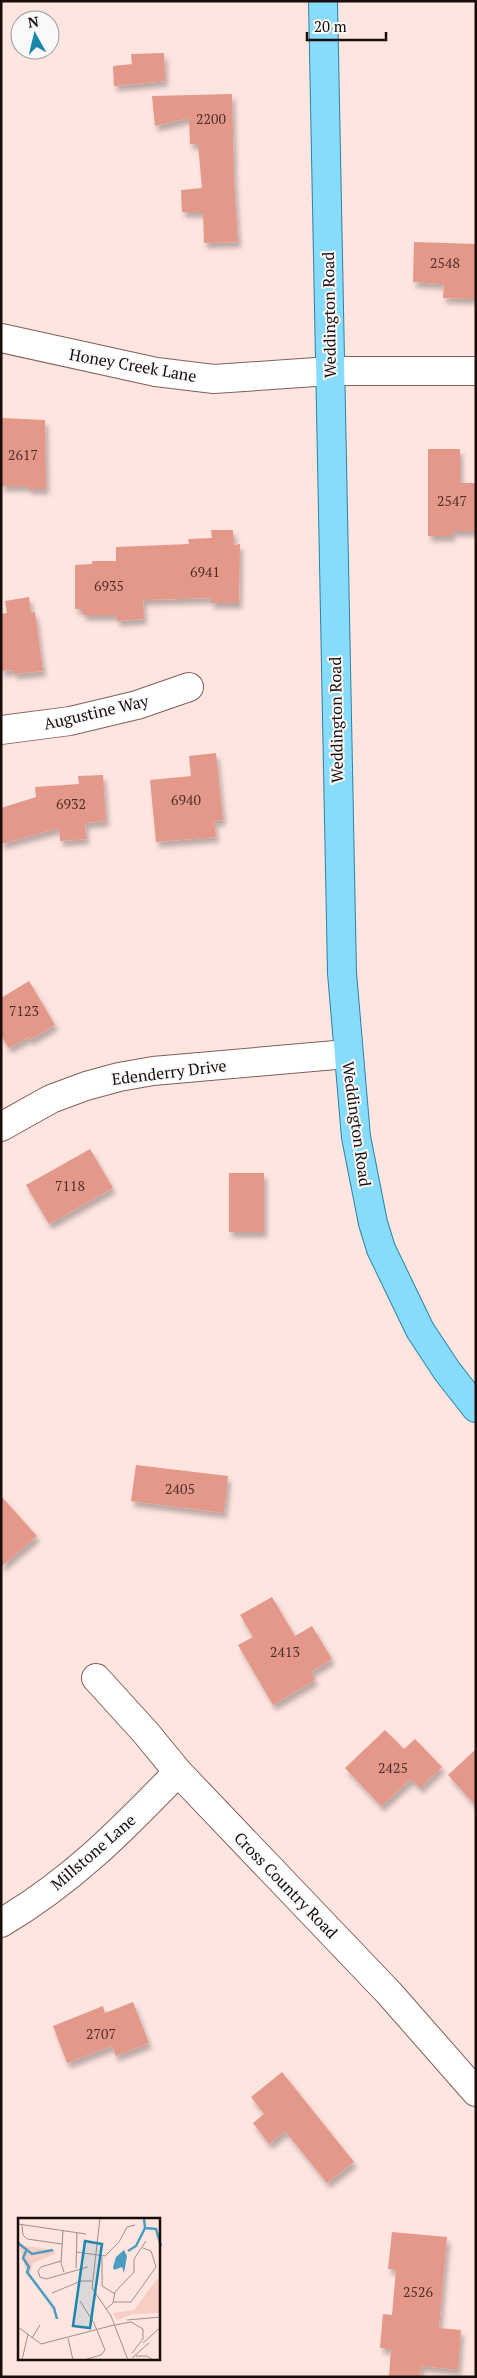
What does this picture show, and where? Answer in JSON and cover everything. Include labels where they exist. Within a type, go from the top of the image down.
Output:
[{"type":"main road","name":"Weddington Road","points":[[323,1],[341,953],[347,1054],[360,1165],[372,1223],[381,1249],[420,1330],[447,1371],[476,1408]]},
{"type":"street","name":"Honey Creek Lane","points":[[1,338],[156,372],[214,379],[330,371],[476,371]]},
{"type":"street","name":"Augustine Way","points":[[1,730],[70,721],[137,706],[189,687]]},
{"type":"street","name":"Edenderry Drive","points":[[1,1127],[52,1099],[86,1086],[119,1077],[153,1071],[347,1054]]},
{"type":"street","name":"Cross Country Road","points":[[96,1678],[146,1732],[178,1772],[389,1993],[476,2092]]},
{"type":"street","name":"Millstone Lane","points":[[1,1923],[30,1905],[74,1873],[113,1839],[178,1772]]},
{"type":"building","points":[[164,53],[165,81],[114,86],[113,66],[132,64],[131,54]]},
{"type":"building","points":[[232,94],[234,181],[238,242],[204,243],[203,212],[182,212],[181,190],[202,188],[198,144],[190,144],[189,118],[155,126],[152,96]]},
{"type":"building","points":[[414,242],[476,244],[476,299],[443,298],[444,284],[413,282]]},
{"type":"building","points":[[1,418],[45,420],[46,489],[29,489],[27,486],[1,486]]},
{"type":"building","points":[[428,449],[460,449],[460,483],[476,483],[476,531],[452,531],[452,536],[428,536]]},
{"type":"building","points":[[211,530],[233,530],[234,545],[240,544],[239,603],[211,603],[211,598],[143,600],[144,619],[117,621],[116,615],[83,615],[82,609],[75,609],[75,565],[92,564],[92,561],[116,561],[116,547],[189,544],[188,539],[212,538]]},
{"type":"building","points":[[29,597],[31,613],[35,612],[43,671],[14,674],[13,670],[1,671],[1,614],[7,613],[5,601]]},
{"type":"building","points":[[216,753],[223,820],[214,821],[216,837],[156,842],[150,780],[191,776],[189,756]]},
{"type":"building","points":[[103,775],[106,821],[85,823],[86,839],[60,841],[59,828],[1,844],[1,808],[36,797],[35,787],[79,784],[78,776]]},
{"type":"building","points":[[29,981],[55,1025],[30,1040],[28,1037],[9,1048],[1,1036],[1,998]]},
{"type":"building","points":[[90,1149],[113,1188],[49,1224],[26,1185]]},
{"type":"building","points":[[229,1173],[264,1173],[264,1232],[229,1232]]},
{"type":"building","points":[[136,1465],[228,1476],[224,1513],[131,1501]]},
{"type":"building","points":[[1,1496],[37,1536],[1,1567]]},
{"type":"building","points":[[272,1597],[295,1636],[312,1626],[332,1659],[311,1672],[315,1680],[273,1705],[238,1645],[253,1637],[240,1615]]},
{"type":"building","points":[[385,1730],[404,1749],[415,1739],[442,1767],[420,1788],[411,1779],[381,1806],[345,1768]]},
{"type":"building","points":[[476,1749],[476,1806],[448,1775]]},
{"type":"building","points":[[133,2002],[149,2043],[116,2056],[112,2046],[67,2063],[53,2026],[103,2006],[105,2013]]},
{"type":"building","points":[[282,2072],[354,2162],[327,2183],[285,2131],[269,2144],[253,2123],[264,2114],[251,2097]]},
{"type":"building","points":[[392,2232],[447,2237],[439,2328],[461,2330],[458,2370],[421,2366],[420,2377],[389,2377],[391,2349],[380,2348],[383,2314],[392,2315],[396,2270],[388,2269]]}]
